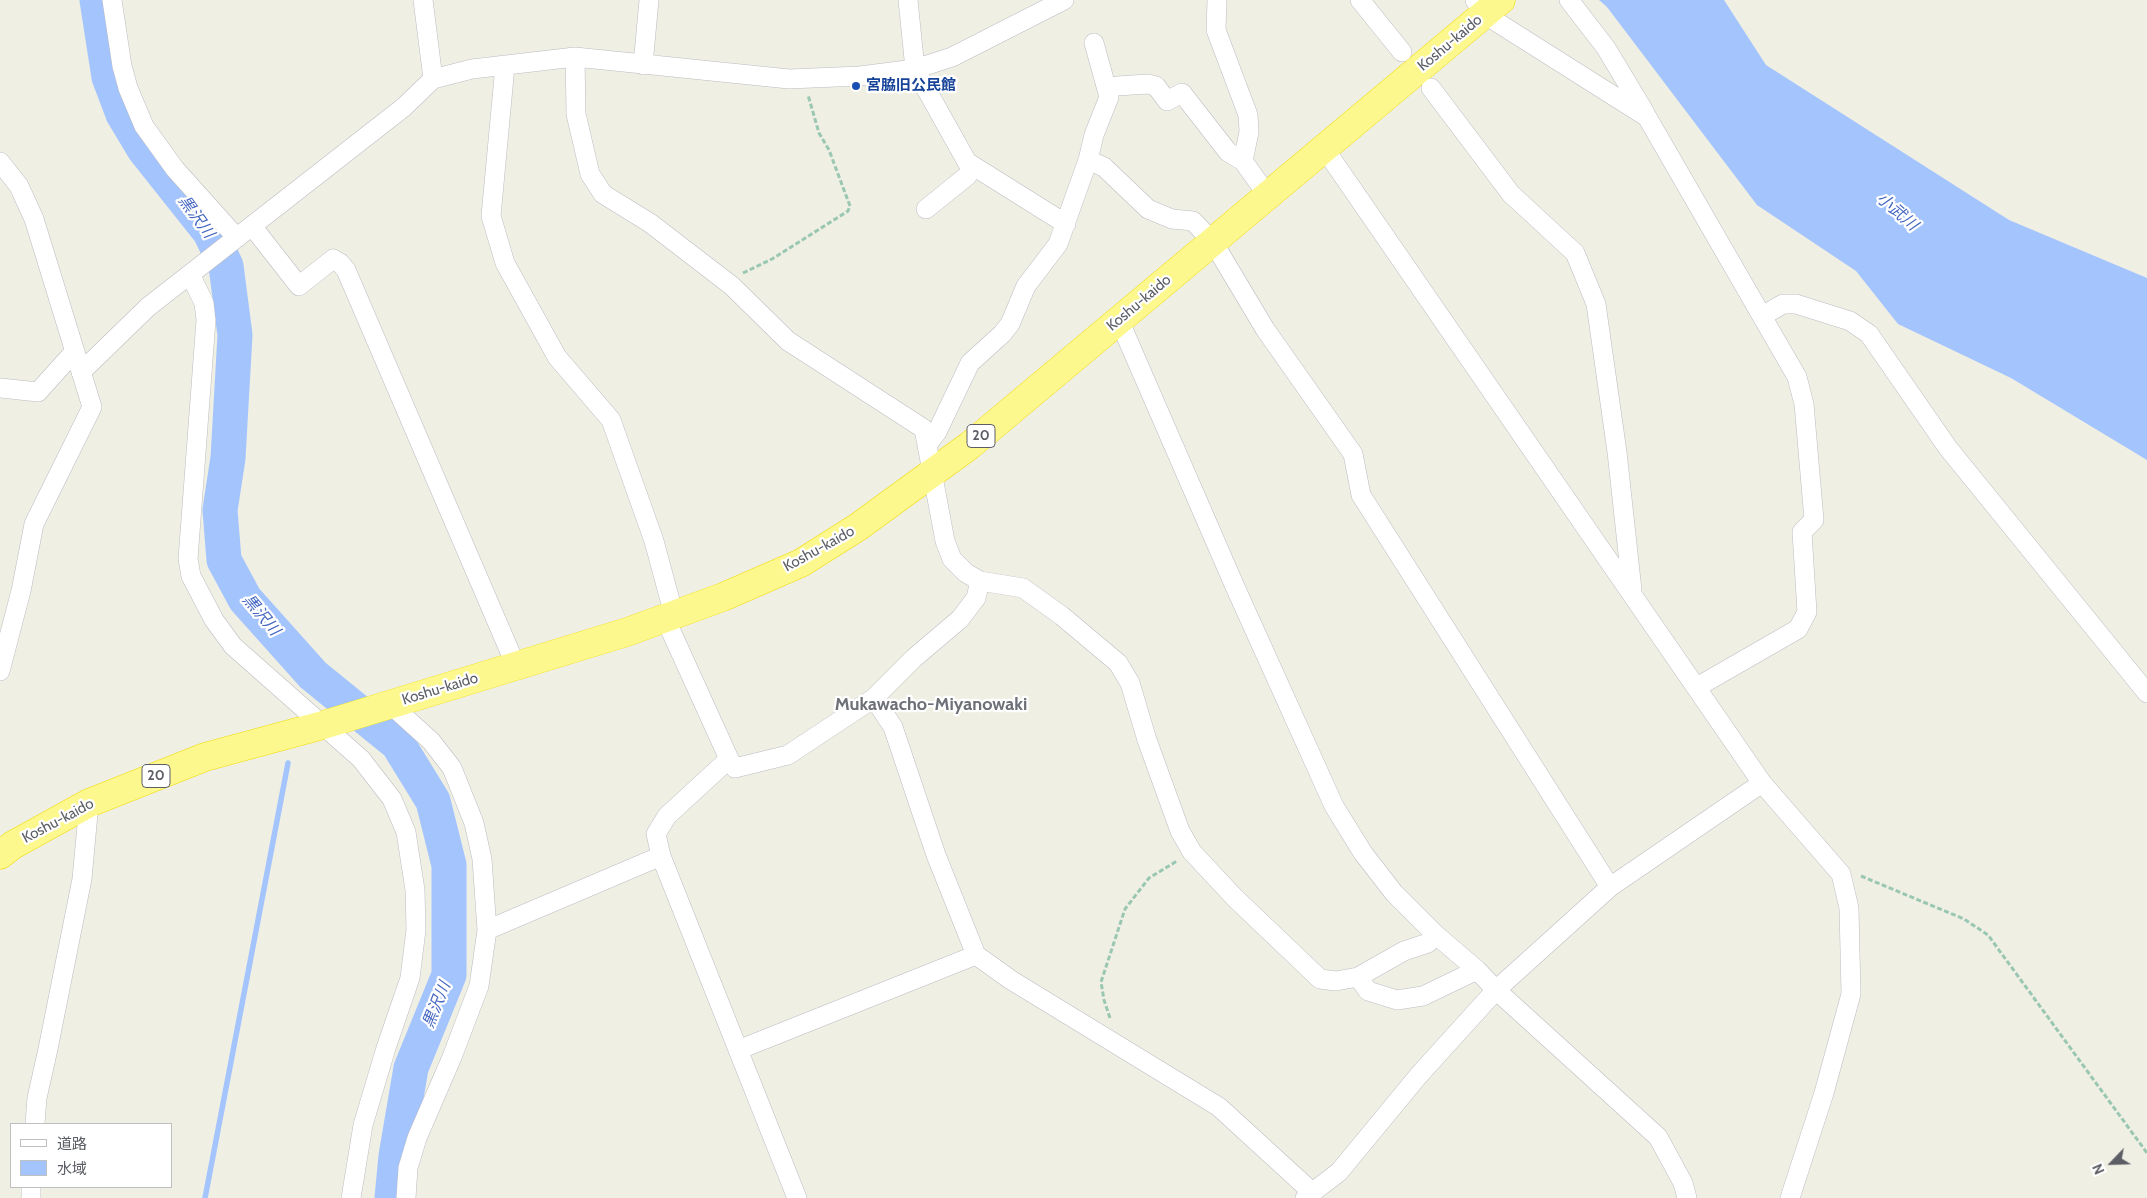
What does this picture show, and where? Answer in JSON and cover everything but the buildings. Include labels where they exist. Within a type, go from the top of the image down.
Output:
[{"type":"highway","name":"Koshu-kaido","points":[[4,844],[89,803],[205,758],[323,725],[627,632],[722,597],[801,562],[858,527],[933,474],[1268,196],[1490,4]]},
{"type":"street","points":[[112,0],[122,66],[128,88],[144,126],[231,242]]},
{"type":"street","points":[[423,0],[433,80]]},
{"type":"street","points":[[643,65],[649,0]]},
{"type":"street","points":[[908,0],[915,69],[961,154],[973,168],[1066,224]]},
{"type":"street","points":[[81,372],[148,307],[404,107],[433,80],[472,69],[574,57],[643,65],[808,79],[860,76],[915,69],[952,56],[1064,0]]},
{"type":"street","points":[[1217,0],[1216,30],[1248,115],[1249,132],[1243,161]]},
{"type":"street","points":[[1360,0],[1402,52]]},
{"type":"street","points":[[1569,0],[1606,48],[1647,117],[1797,377],[1804,404],[1814,520],[1802,532],[1807,612],[1798,629],[1697,687]]},
{"type":"street","points":[[1490,4],[1647,117]]},
{"type":"street","points":[[927,445],[937,432],[970,363],[1002,334],[1010,324],[1026,286],[1058,244],[1109,97],[1094,43]]},
{"type":"street","points":[[574,57],[576,114],[590,174],[603,194],[650,223],[728,283],[788,341],[924,429],[945,541],[952,559],[966,573],[980,581],[1023,588],[1062,616],[1118,663],[1130,683],[1147,740],[1180,831],[1192,852],[1235,898],[1320,979],[1336,981],[1358,977],[1404,951],[1428,944],[1435,934]]},
{"type":"street","points":[[505,66],[491,216],[505,263],[557,357],[612,420],[654,541],[670,617],[729,759],[735,768],[788,754],[874,698],[914,658],[960,619],[976,598],[980,581]]},
{"type":"street","points":[[1107,90],[1117,86],[1148,84],[1156,86],[1168,101],[1182,93],[1228,152],[1243,161],[1268,196]]},
{"type":"street","points":[[1431,88],[1511,194],[1575,253],[1596,304],[1617,452],[1632,591]]},
{"type":"street","points":[[1324,148],[1533,452],[1632,591],[1762,783],[1840,874],[1849,908],[1851,994],[1824,1093],[1790,1198]]},
{"type":"street","points":[[1088,160],[1104,167],[1148,209],[1172,219],[1193,220],[1213,242],[1265,329],[1353,454],[1362,495],[1610,887]]},
{"type":"street","points":[[0,162],[19,186],[34,219],[92,407],[34,524],[21,591],[0,671]]},
{"type":"street","points":[[926,209],[967,176],[973,168]]},
{"type":"street","points":[[252,226],[299,286],[333,259],[340,262],[346,270],[516,666]]},
{"type":"street","points":[[193,272],[201,292],[206,320],[188,559],[191,576],[214,620],[233,646],[361,759],[392,799],[406,832],[416,890],[416,930],[410,978],[386,1048],[363,1125],[351,1198]]},
{"type":"street","points":[[1762,316],[1784,304],[1796,304],[1850,321],[1869,334],[1889,360],[1948,448],[2147,693]]},
{"type":"street","points":[[1119,320],[1232,580],[1334,806],[1363,854],[1394,893],[1435,934],[1477,970],[1496,990],[1658,1137],[1683,1183],[1687,1198]]},
{"type":"street","points":[[0,388],[38,392],[74,352]]},
{"type":"street","points":[[874,698],[893,728],[936,855],[976,955],[1011,980],[1219,1107],[1309,1195],[1339,1172],[1419,1075],[1496,990],[1610,887],[1762,783]]},
{"type":"street","points":[[390,704],[431,741],[452,768],[474,823],[482,859],[487,930],[479,986],[452,1057],[417,1138],[408,1168],[406,1198]]},
{"type":"street","points":[[729,759],[666,816],[656,834],[661,856],[796,1198]]},
{"type":"street","points":[[35,1123],[37,1098],[82,879],[89,803]]},
{"type":"street","points":[[487,930],[661,856]]},
{"type":"street","points":[[738,1050],[976,955]]},
{"type":"street","points":[[1358,977],[1368,991],[1397,1000],[1423,996],[1477,970]]},
{"type":"path","points":[[728,283],[737,276],[787,250],[848,211],[850,206],[829,150],[819,132],[808,98],[808,79]]},
{"type":"path","points":[[1111,1042],[1115,1030],[1104,1000],[1101,982],[1125,909],[1149,878],[1192,852]]},
{"type":"path","points":[[1840,874],[1857,874],[1964,919],[1988,935],[2147,1153]]},
{"type":"water","name":"小武川","points":[[1599,0],[1724,0],[1766,65],[2009,220],[2147,278],[2147,460],[2011,378],[1898,324],[1856,271],[1757,205],[1607,7]]},
{"type":"waterway","name":"黒沢川","points":[[97,0],[109,77],[123,114],[144,149],[210,232],[226,266],[235,335],[228,458],[220,510],[224,560],[245,599],[313,675],[398,744],[433,801],[449,865],[449,975],[411,1068],[396,1156],[392,1198]]},
{"type":"waterway","points":[[310,689],[313,675]]},
{"type":"waterway","points":[[205,1198],[288,763]]},
{"type":"place","name":"宮脇旧公民館","points":[[856,86]]},
{"type":"district","name":"Mukawacho-Miyanowaki","points":[[931,705]]}]
